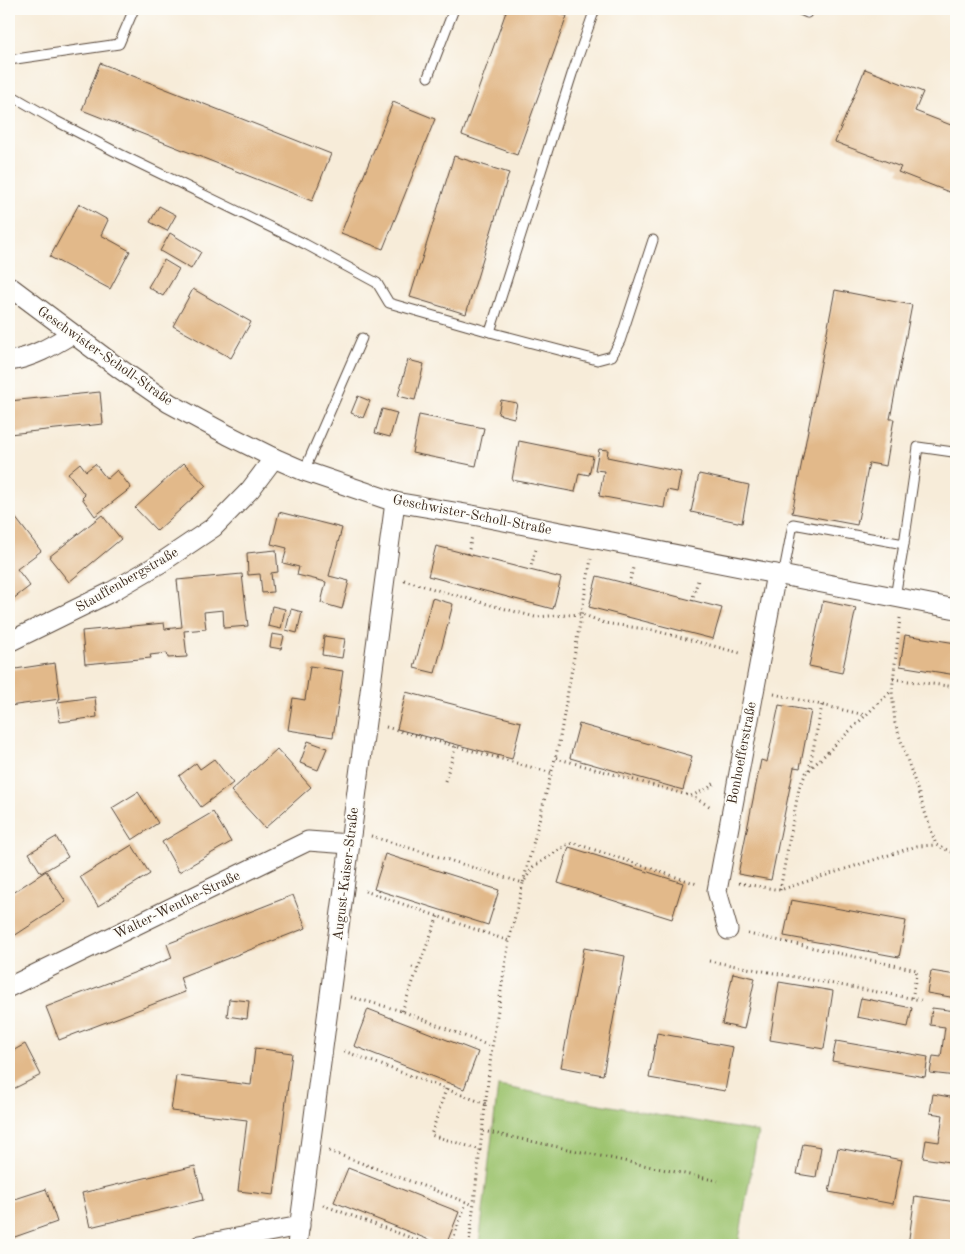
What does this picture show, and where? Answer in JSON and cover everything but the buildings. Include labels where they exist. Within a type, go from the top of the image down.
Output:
[{"type":"street","name":"Geschwister-Scholl-Straße","points":[[9,286],[72,334],[169,403],[228,435],[304,471],[395,502],[956,609]]},
{"type":"street","points":[[9,361],[20,360],[44,351],[72,334]]},
{"type":"street","name":"Stauffenbergstraße","points":[[9,642],[111,592],[159,564],[214,527],[250,490],[274,458]]},
{"type":"street","name":"August-Kaiser-Straße","points":[[297,1245],[395,502]]},
{"type":"street","name":"Bonhoefferstraße","points":[[728,930],[718,885],[760,658],[779,575]]},
{"type":"street","name":"Walter-Wenthe-Straße","points":[[9,987],[308,841],[350,837]]},
{"type":"street","points":[[200,1245],[300,1226]]},
{"type":"lane","points":[[9,60],[119,44],[134,9]]},
{"type":"lane","points":[[428,77],[454,9]]},
{"type":"lane","points":[[490,332],[572,74],[595,9]]},
{"type":"lane","points":[[798,9],[807,13],[808,9]]},
{"type":"lane","points":[[9,94],[120,154],[305,244],[377,283],[389,303],[597,360],[612,356],[620,341],[653,240]]},
{"type":"lane","points":[[304,471],[362,338]]},
{"type":"lane","points":[[899,598],[904,544],[918,447],[953,452]]},
{"type":"lane","points":[[779,575],[793,524],[904,544]]},
{"type":"path","points":[[469,1245],[492,1046],[509,941],[556,758],[595,540]]},
{"type":"path","points":[[384,574],[455,596],[535,616],[582,614],[604,623],[652,630],[760,658]]},
{"type":"path","points":[[899,598],[892,690],[895,724],[936,845]]},
{"type":"path","points":[[893,679],[956,687]]},
{"type":"path","points":[[754,690],[866,715]]},
{"type":"path","points":[[808,770],[892,690]]},
{"type":"path","points":[[780,890],[799,788],[808,770],[822,705]]},
{"type":"path","points":[[366,722],[552,773]]},
{"type":"path","points":[[445,782],[456,746]]},
{"type":"path","points":[[556,758],[691,796],[708,806],[731,813]]},
{"type":"path","points":[[350,837],[523,883]]},
{"type":"path","points":[[523,883],[533,867],[568,844],[574,843],[718,885],[780,890],[917,846],[936,845],[956,854]]},
{"type":"path","points":[[345,884],[509,941]]},
{"type":"path","points":[[402,1011],[438,916]]},
{"type":"path","points":[[728,930],[917,970],[912,999]]},
{"type":"path","points":[[709,961],[921,1000]]},
{"type":"path","points":[[412,967],[418,969]]},
{"type":"path","points":[[330,991],[402,1011],[492,1046]]},
{"type":"path","points":[[324,1043],[486,1104]]},
{"type":"path","points":[[446,1088],[431,1135],[481,1150]]},
{"type":"path","points":[[483,1131],[718,1181]]},
{"type":"path","points":[[310,1144],[474,1205]]},
{"type":"path","points":[[303,1198],[430,1245]]},
{"type":"path","points":[[451,1245],[466,1202]]},
{"type":"green space","points":[[498,1086],[758,1132],[738,1245],[479,1245]]}]
